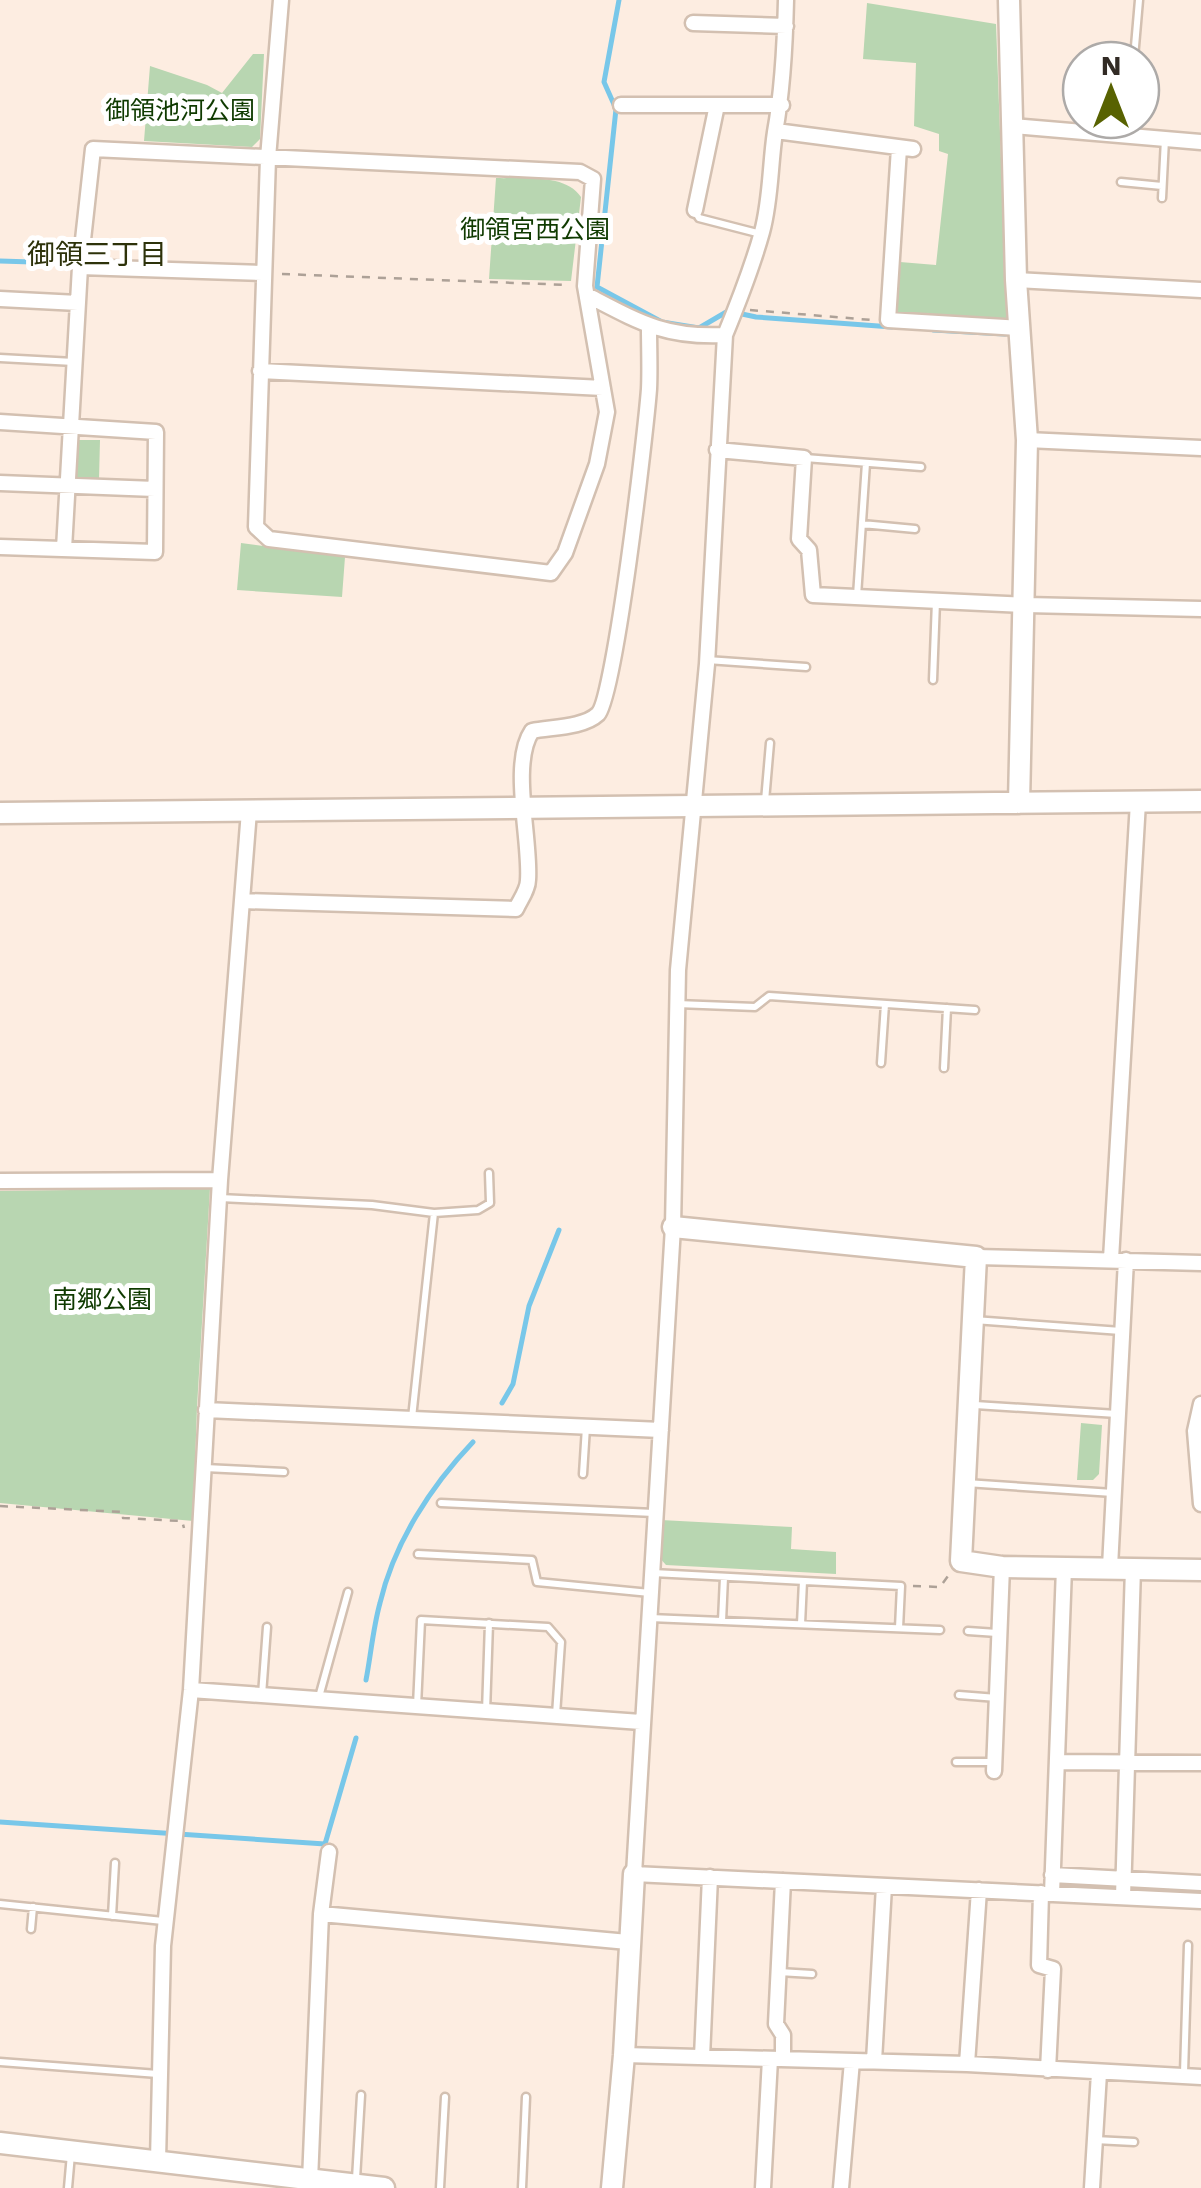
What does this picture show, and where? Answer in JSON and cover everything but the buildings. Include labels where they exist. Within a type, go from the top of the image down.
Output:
[{"type":"street","points":[[64,549],[80,267],[92,149],[268,158],[580,172],[593,180],[586,291],[607,412],[597,464],[565,553],[552,572],[269,538],[256,527],[262,273],[268,158],[281,0]]},
{"type":"street","points":[[612,2188],[624,2056],[661,1430],[672,1227],[677,1004],[708,660],[725,335],[741,299],[769,195],[782,105],[786,0]]},
{"type":"street","points":[[1009,0],[1016,280],[1027,440],[1019,803]]},
{"type":"street","points":[[693,23],[786,26]]},
{"type":"street","points":[[621,105],[782,105]]},
{"type":"street","points":[[694,210],[717,105]]},
{"type":"street","points":[[1014,126],[1201,142]]},
{"type":"street","points":[[776,131],[906,148],[888,320],[1020,328]]},
{"type":"street","points":[[80,267],[262,273]]},
{"type":"street","points":[[1016,280],[1201,290]]},
{"type":"street","points":[[586,291],[649,328],[695,336],[725,335]]},
{"type":"street","points":[[0,300],[78,303]]},
{"type":"street","points":[[242,900],[516,909],[528,884],[525,742],[532,732],[584,722],[604,706],[643,445],[649,328]]},
{"type":"street","points":[[260,372],[603,388]]},
{"type":"street","points":[[0,422],[156,432],[155,552],[0,547]]},
{"type":"street","points":[[1027,440],[1201,448]]},
{"type":"street","points":[[717,450],[804,458],[799,539],[809,550],[813,595],[1026,606],[1201,609]]},
{"type":"street","points":[[0,483],[156,489]]},
{"type":"street","points":[[0,813],[1201,801]]},
{"type":"street","points":[[1110,1566],[1122,1331],[1119,1260],[1138,802]]},
{"type":"street","points":[[158,2160],[165,1922],[191,1690],[220,1180],[249,811]]},
{"type":"street","points":[[0,1180],[220,1180]]},
{"type":"street","points":[[672,1227],[976,1257],[1201,1263]]},
{"type":"street","points":[[976,1257],[961,1562],[1002,1568],[1110,1566],[1201,1570]]},
{"type":"street","points":[[1201,1404],[1195,1432],[1201,1504]]},
{"type":"street","points":[[206,1410],[661,1430]]},
{"type":"street","points":[[994,1767],[1002,1568]]},
{"type":"street","points":[[1048,2070],[1053,1969],[1039,1965],[1046,1894],[1052,1875],[1064,1568]]},
{"type":"street","points":[[1123,1896],[1133,1568]]},
{"type":"street","points":[[191,1690],[641,1722]]},
{"type":"street","points":[[1058,1762],[1201,1763]]},
{"type":"street","points":[[318,2184],[321,1914],[328,1852]]},
{"type":"street","points":[[634,1874],[1201,1901],[1201,1891]]},
{"type":"street","points":[[1052,1875],[1201,1883]]},
{"type":"street","points":[[702,2058],[710,1877]]},
{"type":"street","points":[[763,2188],[776,2059],[783,2035],[776,2024],[784,1881]]},
{"type":"street","points":[[874,2062],[884,1886]]},
{"type":"street","points":[[966,2064],[978,1890]]},
{"type":"street","points":[[321,1914],[628,1942]]},
{"type":"street","points":[[624,2056],[966,2064],[1201,2077]]},
{"type":"street","points":[[841,2188],[852,2060]]},
{"type":"street","points":[[1092,2188],[1098,2073]]},
{"type":"street","points":[[0,2143],[158,2160],[318,2184],[384,2188]]},
{"type":"lane","points":[[1136,40],[1139,0]]},
{"type":"lane","points":[[1162,198],[1165,139]]},
{"type":"lane","points":[[1121,182],[1162,186]]},
{"type":"lane","points":[[694,210],[699,218],[761,234]]},
{"type":"lane","points":[[0,358],[74,362]]},
{"type":"lane","points":[[804,458],[920,468]]},
{"type":"lane","points":[[857,597],[866,463]]},
{"type":"lane","points":[[862,524],[915,529]]},
{"type":"lane","points":[[934,680],[936,601]]},
{"type":"lane","points":[[708,660],[806,666]]},
{"type":"lane","points":[[765,804],[770,742]]},
{"type":"lane","points":[[677,1004],[756,1007],[769,996],[976,1010]]},
{"type":"lane","points":[[882,1063],[886,1004]]},
{"type":"lane","points":[[944,1068],[947,1008]]},
{"type":"lane","points":[[219,1198],[372,1205],[434,1213],[478,1210],[490,1202],[489,1173]]},
{"type":"lane","points":[[412,1418],[434,1213]]},
{"type":"lane","points":[[973,1320],[1122,1331]]},
{"type":"lane","points":[[969,1404],[1118,1414]]},
{"type":"lane","points":[[583,1474],[586,1426]]},
{"type":"lane","points":[[203,1468],[284,1472]]},
{"type":"lane","points":[[965,1483],[1114,1493]]},
{"type":"lane","points":[[440,1502],[656,1513]]},
{"type":"lane","points":[[418,1554],[532,1560],[537,1582],[650,1592]]},
{"type":"lane","points":[[651,1573],[901,1586],[898,1628]]},
{"type":"lane","points":[[722,1621],[724,1577]]},
{"type":"lane","points":[[802,1624],[803,1581]]},
{"type":"lane","points":[[318,1700],[348,1592]]},
{"type":"lane","points":[[648,1618],[940,1630]]},
{"type":"lane","points":[[417,1708],[421,1620],[548,1627],[562,1642],[556,1717]]},
{"type":"lane","points":[[486,1712],[490,1624]]},
{"type":"lane","points":[[262,1696],[267,1626]]},
{"type":"lane","points":[[968,1631],[1000,1633]]},
{"type":"lane","points":[[959,1696],[997,1698]]},
{"type":"lane","points":[[956,1762],[994,1767]]},
{"type":"lane","points":[[112,1916],[115,1863]]},
{"type":"lane","points":[[0,1904],[165,1922]]},
{"type":"lane","points":[[32,1930],[33,1907]]},
{"type":"lane","points":[[1184,2076],[1188,1945]]},
{"type":"lane","points":[[779,1972],[812,1974]]},
{"type":"lane","points":[[0,2062],[160,2074]]},
{"type":"lane","points":[[355,2186],[361,2096]]},
{"type":"lane","points":[[440,2188],[445,2096]]},
{"type":"lane","points":[[522,2188],[526,2097]]},
{"type":"lane","points":[[1094,2140],[1134,2142]]},
{"type":"lane","points":[[68,2188],[72,2150]]},
{"type":"path","points":[[262,273],[586,291]]},
{"type":"path","points":[[734,311],[888,320]]},
{"type":"path","points":[[0,1506],[124,1512],[124,1518],[182,1522],[182,1528],[200,1528]]},
{"type":"path","points":[[901,1586],[940,1588],[961,1562]]},
{"type":"green space","points":[[867,3],[996,24],[1007,321],[895,315],[900,262],[936,265],[948,154],[939,151],[939,134],[914,126],[916,63],[863,59]]},
{"type":"green space","name":"御領池河公園","points":[[253,54],[264,54],[260,139],[252,147],[144,141],[150,66],[222,93]]},
{"type":"green space","name":"御領宮西公園","points":[[496,178],[554,181],[574,189],[581,197],[571,281],[489,279]]},
{"type":"green space","points":[[74,440],[100,440],[99,479],[73,478]]},
{"type":"green space","points":[[241,543],[345,557],[342,597],[237,590]]},
{"type":"green space","name":"南郷公園","points":[[210,1188],[193,1521],[0,1503],[0,1191]]},
{"type":"green space","points":[[1081,1423],[1102,1425],[1099,1474],[1093,1480],[1077,1480]]},
{"type":"green space","points":[[661,1520],[792,1527],[791,1549],[836,1552],[836,1574],[666,1565],[658,1556]]},
{"type":"waterway","points":[[619,0],[604,82],[616,109],[597,287],[662,322],[699,328],[728,311],[756,317],[892,327]]},
{"type":"waterway","points":[[0,261],[64,263]]},
{"type":"waterway","points":[[933,330],[1005,334]]},
{"type":"waterway","points":[[502,1403],[513,1384],[529,1306],[559,1230]]},
{"type":"waterway","points":[[366,1680],[378,1612],[395,1559],[429,1496],[473,1442]]},
{"type":"waterway","points":[[0,1822],[325,1844],[356,1738]]},
{"type":"district","name":"御領三丁目","points":[[97,254]]}]
